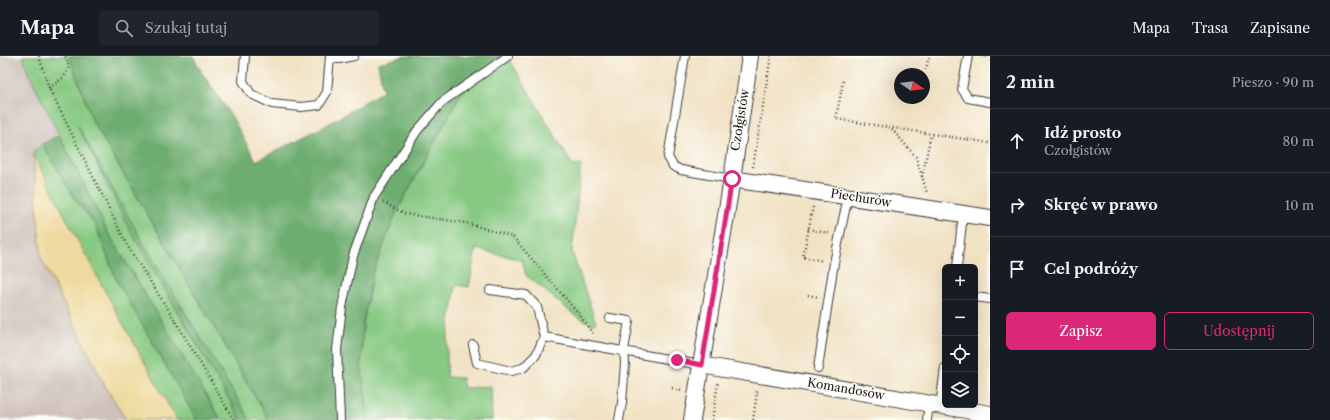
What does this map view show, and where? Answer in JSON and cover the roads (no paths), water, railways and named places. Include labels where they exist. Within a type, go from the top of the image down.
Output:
[{"type":"street","name":"Czołgistów","points":[[692,420],[732,179],[750,56]]},
{"type":"street","name":"Piechurów","points":[[732,179],[990,218]]},
{"type":"street","name":"Komandosów","points":[[702,365],[990,414]]},
{"type":"lane","points":[[245,56],[243,81],[250,94],[272,104],[302,107],[320,105],[327,92],[330,57],[339,59],[354,56]]},
{"type":"lane","points":[[340,420],[337,350],[342,307],[353,256],[374,197],[417,131],[442,102],[508,56]]},
{"type":"lane","points":[[685,56],[668,157],[673,166],[681,170],[732,179]]},
{"type":"lane","points":[[968,56],[962,89],[968,98],[990,102]]},
{"type":"lane","points":[[818,368],[834,263],[848,196]]},
{"type":"lane","points":[[957,264],[963,214]]},
{"type":"lane","points":[[473,345],[477,363],[511,371],[523,368],[536,355],[544,337],[537,307],[526,295],[490,290]]},
{"type":"lane","points":[[978,297],[990,299]]},
{"type":"lane","points":[[610,318],[629,321],[624,350],[625,363],[619,420]]},
{"type":"lane","points":[[544,337],[702,365]]},
{"type":"lane","points":[[927,420],[934,405],[944,372]]}]
